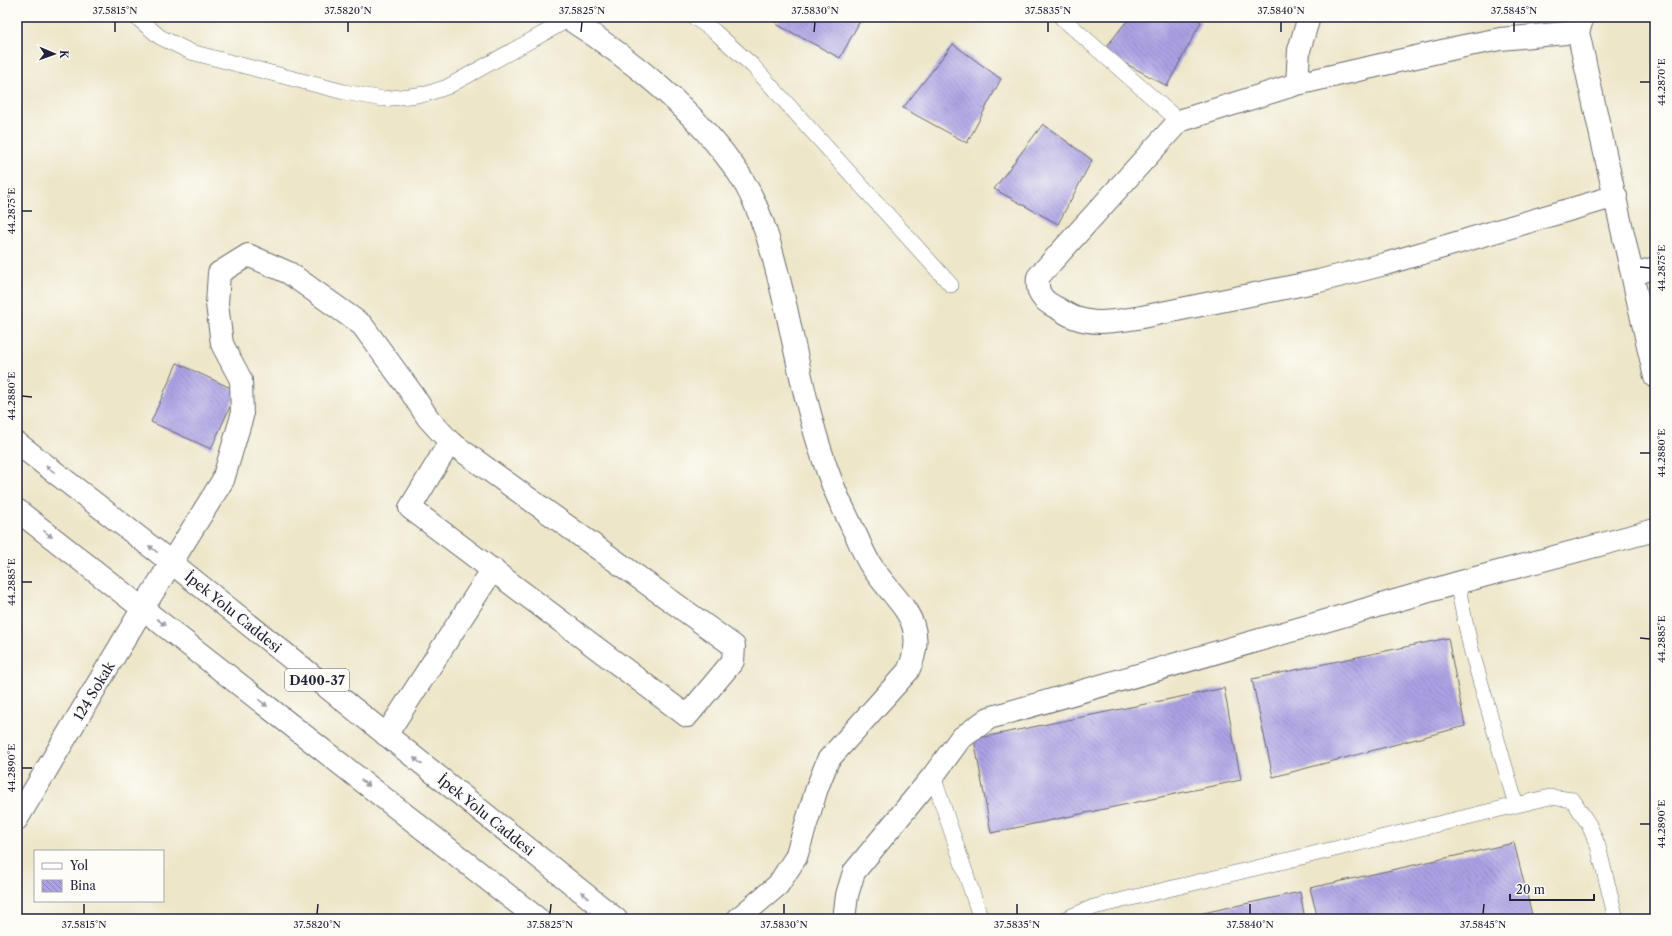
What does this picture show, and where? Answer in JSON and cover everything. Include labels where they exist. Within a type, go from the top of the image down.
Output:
[{"type":"main road","points":[[1297,84],[1299,50],[1309,17]]},
{"type":"main road","points":[[571,18],[603,41],[687,113],[718,145],[740,176],[762,222],[776,264],[812,425],[832,484],[870,563],[910,615],[915,630],[916,644],[914,658],[908,671],[828,760],[817,788],[796,857],[778,884],[738,919]]},
{"type":"main road","points":[[1616,196],[1392,261],[1319,280],[1137,318],[1107,321],[1076,318],[1047,303],[1038,293],[1038,277],[1179,121],[1297,84],[1500,39],[1581,24],[1655,377]]},
{"type":"main road","name":"124 Sokak","points":[[17,819],[143,608],[223,480],[242,416],[241,380],[222,344],[217,304],[219,273],[248,255],[289,273],[362,325],[428,418],[450,442]]},
{"type":"main road","points":[[1633,274],[1655,268]]},
{"type":"main road","points":[[450,442],[734,646],[733,661],[687,716],[410,508],[450,442]]},
{"type":"main road","name":"İpek Yolu Caddesi","points":[[17,444],[172,563],[616,919]]},
{"type":"main road","points":[[17,510],[538,919]]},
{"type":"main road","points":[[844,919],[847,895],[854,872],[933,776],[960,739],[989,718],[1457,583],[1655,530]]},
{"type":"main road","points":[[386,735],[493,569]]},
{"type":"lane","points":[[136,17],[160,37],[190,52],[344,92],[383,99],[426,94],[447,87],[571,18]]},
{"type":"lane","points":[[694,17],[714,31],[753,66],[951,286]]},
{"type":"lane","points":[[1062,17],[1179,121]]},
{"type":"lane","points":[[1457,583],[1471,649],[1516,805]]},
{"type":"lane","points":[[933,776],[981,919]]},
{"type":"lane","points":[[1065,919],[1094,907],[1550,797],[1573,800],[1589,825],[1598,846],[1616,919]]},
{"type":"building","points":[[781,17],[862,17],[840,58],[776,24]]},
{"type":"building","points":[[1130,17],[1195,17],[1201,22],[1167,86],[1103,51]]},
{"type":"building","points":[[953,44],[1001,79],[967,143],[903,108]]},
{"type":"building","points":[[1043,124],[1092,160],[1058,224],[994,189]]},
{"type":"building","points":[[177,363],[237,391],[211,449],[151,422]]},
{"type":"building","points":[[1448,638],[1465,726],[1273,777],[1252,679]]},
{"type":"building","points":[[1224,688],[1241,780],[991,833],[974,739]]},
{"type":"building","points":[[1514,843],[1533,919],[1318,919],[1310,888]]},
{"type":"building","points":[[1300,892],[1305,919],[1180,919],[1180,918]]}]
